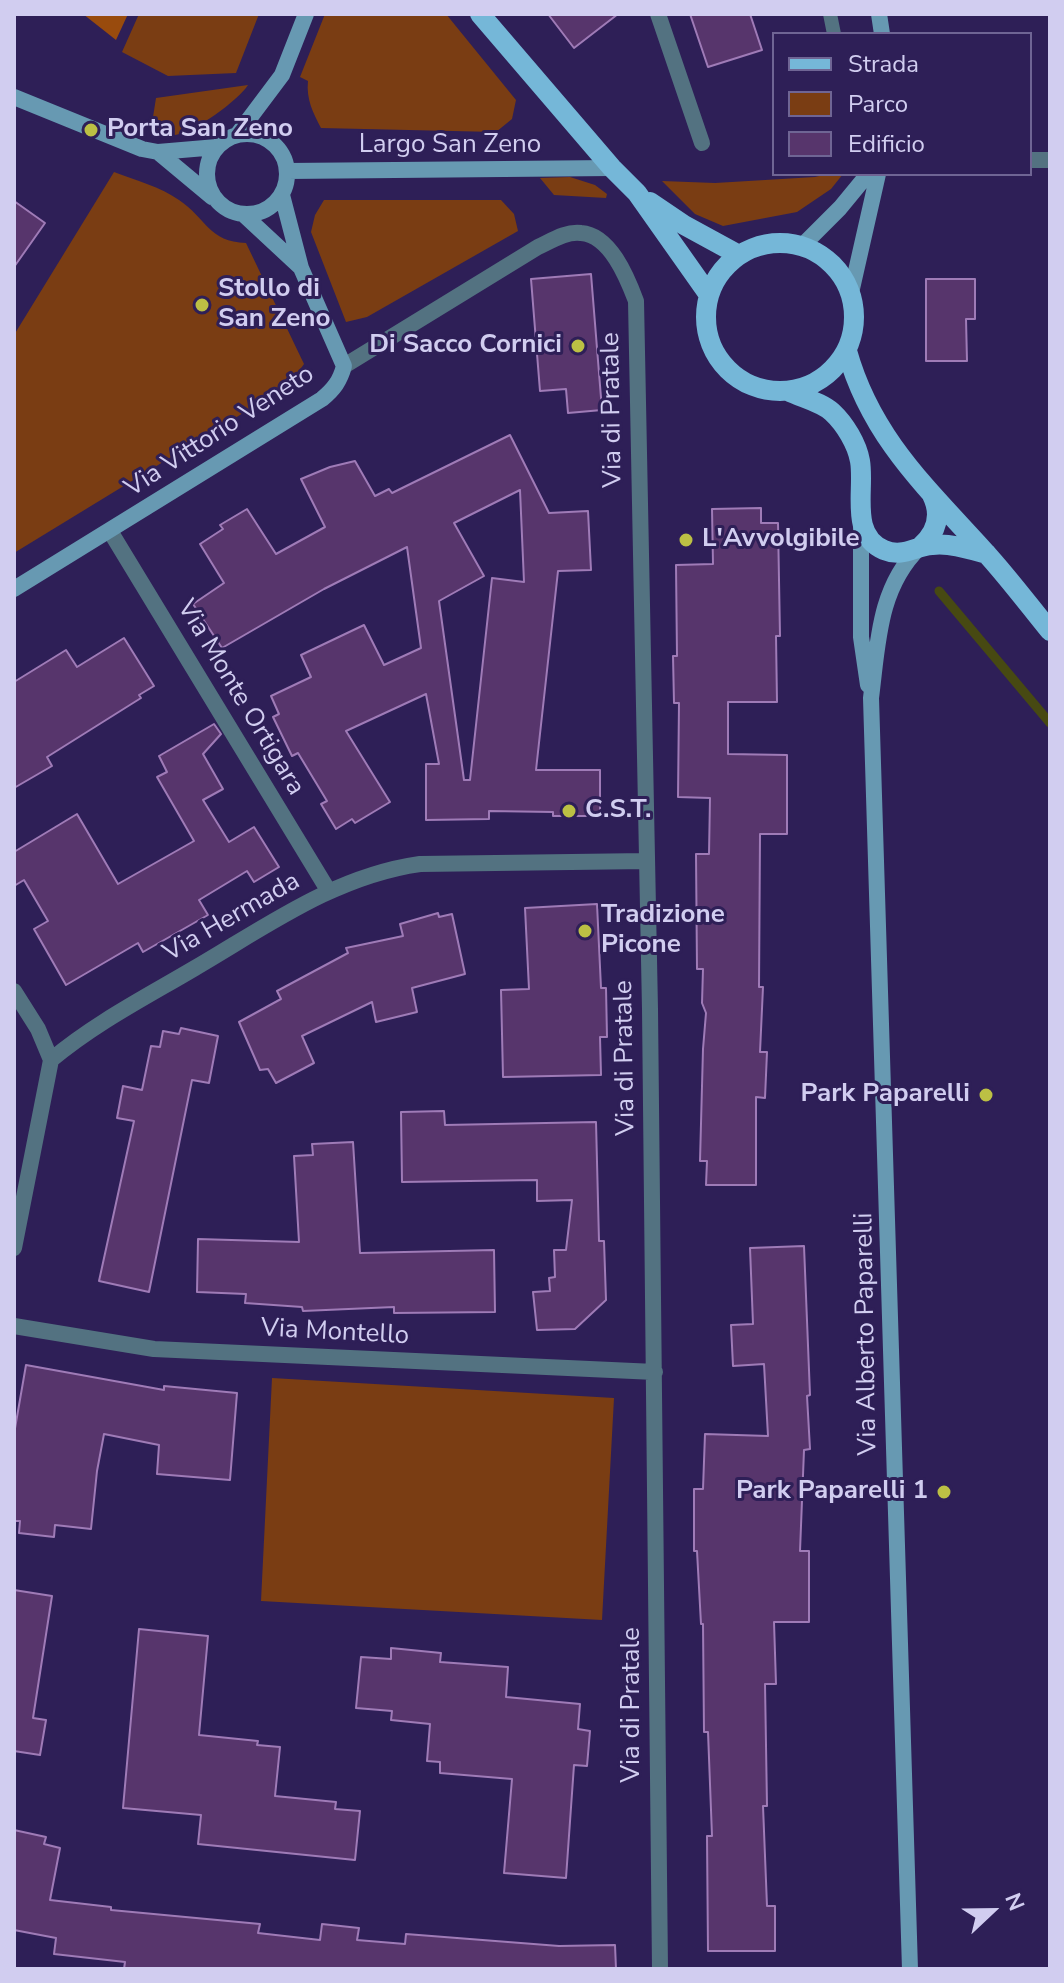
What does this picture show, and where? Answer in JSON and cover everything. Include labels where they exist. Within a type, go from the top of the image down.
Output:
[{"type":"main road","points":[[216,199],[207,178],[211,156],[217,147],[237,135],[282,75],[306,14]]},
{"type":"main road","points":[[480,14],[637,193],[709,295]]},
{"type":"main road","points":[[14,97],[142,149],[158,152],[217,147]]},
{"type":"main road","points":[[237,135],[249,134],[270,141],[284,160],[287,171],[282,195],[301,268],[344,366]]},
{"type":"main road","points":[[158,152],[223,207],[243,214],[269,209],[282,195]]},
{"type":"main road","name":"Largo San Zeno","points":[[287,171],[612,168]]},
{"type":"main road","points":[[802,246],[866,176]]},
{"type":"main road","points":[[851,293],[878,176]]},
{"type":"main road","points":[[637,193],[684,225],[739,255]]},
{"type":"main road","points":[[243,214],[301,268]]},
{"type":"main road","points":[[767,244],[802,246],[832,263],[851,293],[855,323],[847,351],[835,368],[819,381],[788,391],[750,385],[725,366],[711,345],[706,314],[709,295],[721,273],[739,255],[767,244]]},
{"type":"main road","points":[[847,351],[857,386],[887,441],[1050,631]]},
{"type":"main road","name":"Via Vittorio Veneto","points":[[14,589],[322,399],[333,389],[344,366]]},
{"type":"main road","points":[[788,391],[828,409],[846,430],[860,462],[861,519],[868,537],[882,549],[903,553],[921,546],[959,546],[987,554]]},
{"type":"main road","points":[[921,546],[933,534],[937,522],[936,503],[930,492]]},
{"type":"main road","name":"Via Alberto Paparelli","points":[[861,519],[861,637],[871,698],[910,1969]]},
{"type":"main road","name":"Via Alberto Paparelli","points":[[871,698],[885,603],[905,563],[921,546]]},
{"type":"street","points":[[658,14],[702,143]]},
{"type":"street","name":"Via di Pratale","points":[[522,256],[564,235],[587,234],[611,253],[636,301],[655,1372],[660,1969]]},
{"type":"street","name":"Via Vittorio Veneto","points":[[344,366],[522,256]]},
{"type":"street","name":"Via Monte Ortigara","points":[[110,531],[328,890]]},
{"type":"street","name":"Via Hermada","points":[[51,1060],[92,1029],[328,890],[384,869],[420,864],[647,861]]},
{"type":"street","points":[[14,991],[38,1029],[51,1060],[14,1248]]},
{"type":"street","name":"Via Montello","points":[[14,1326],[154,1349],[655,1372]]},
{"type":"green space","points":[[139,14],[259,14],[236,73],[168,76],[122,52]]},
{"type":"green space","points":[[325,14],[446,14],[516,100],[512,119],[496,132],[321,128],[309,100],[308,81],[300,77]]},
{"type":"green space","points":[[248,85],[226,107],[193,128],[172,136],[150,136],[156,98]]},
{"type":"green space","points":[[114,172],[172,195],[216,234],[234,242],[246,243],[304,364],[289,385],[14,553],[14,335]]},
{"type":"green space","points":[[841,176],[831,189],[797,212],[723,226],[695,214],[662,181],[715,183]]},
{"type":"green space","points":[[570,177],[595,185],[607,194],[606,198],[554,195],[540,178]]},
{"type":"green space","points":[[324,200],[501,200],[514,214],[518,231],[367,317],[346,322],[311,232],[315,215]]},
{"type":"green space","points":[[272,1378],[614,1398],[602,1620],[261,1601]]},
{"type":"shaded area","points":[[83,14],[128,14],[116,40]]},
{"type":"building","points":[[548,14],[618,14],[574,48]]},
{"type":"building","points":[[690,14],[750,14],[762,50],[708,67]]},
{"type":"building","points":[[14,201],[45,223],[14,267]]},
{"type":"building","points":[[591,274],[602,410],[568,413],[566,389],[540,391],[531,279]]},
{"type":"building","points":[[926,279],[975,279],[975,319],[966,319],[967,361],[926,361]]},
{"type":"building","points":[[510,435],[549,513],[588,511],[591,570],[558,571],[536,770],[600,770],[600,816],[489,811],[489,819],[426,820],[426,764],[439,764],[426,694],[346,731],[390,802],[355,823],[352,819],[336,829],[321,804],[327,801],[298,753],[292,756],[273,717],[279,714],[271,696],[311,677],[301,655],[364,625],[384,665],[421,648],[407,547],[324,589],[222,648],[193,604],[224,583],[200,544],[223,529],[220,525],[247,509],[276,554],[325,527],[301,479],[330,467],[355,461],[375,496],[389,489],[392,493]],"holes":[[[520,490],[524,582],[492,578],[470,780],[464,780],[439,601],[484,576],[454,523]]]},
{"type":"building","points":[[761,508],[761,523],[778,523],[780,636],[776,636],[777,702],[728,702],[728,754],[787,755],[787,834],[760,834],[759,987],[763,987],[760,1052],[767,1052],[765,1098],[756,1097],[756,1185],[706,1185],[707,1161],[700,1161],[706,1013],[702,1003],[703,969],[697,969],[696,854],[709,854],[710,798],[678,797],[679,703],[674,703],[673,656],[677,656],[676,565],[713,564],[712,509]]},
{"type":"building","points":[[124,638],[154,686],[139,695],[141,698],[47,757],[52,766],[14,788],[14,682],[66,650],[77,667]]},
{"type":"building","points":[[214,724],[221,734],[203,754],[223,789],[203,800],[229,842],[254,827],[279,867],[254,882],[247,871],[199,900],[208,915],[143,952],[138,943],[66,985],[34,929],[48,921],[24,880],[14,886],[14,852],[77,814],[118,884],[194,841],[157,777],[167,772],[159,756]]},
{"type":"building","points":[[597,904],[601,988],[606,988],[607,1037],[600,1037],[601,1075],[503,1077],[501,990],[529,989],[525,908]]},
{"type":"building","points":[[438,913],[439,917],[452,914],[465,974],[412,988],[417,1012],[376,1022],[372,1002],[302,1036],[314,1063],[276,1083],[268,1069],[260,1070],[239,1022],[281,999],[277,991],[348,953],[346,948],[403,936],[400,924]]},
{"type":"building","points":[[181,1028],[218,1036],[209,1083],[192,1080],[149,1292],[99,1281],[134,1121],[117,1118],[123,1086],[142,1090],[151,1046],[160,1047],[163,1031],[179,1034]]},
{"type":"building","points":[[444,1111],[445,1125],[596,1122],[599,1241],[604,1241],[606,1300],[575,1329],[537,1330],[533,1292],[550,1291],[549,1278],[555,1277],[554,1250],[566,1250],[572,1200],[537,1201],[537,1180],[402,1182],[401,1112]]},
{"type":"building","points":[[353,1142],[360,1253],[494,1250],[495,1312],[394,1313],[394,1307],[303,1311],[302,1307],[245,1303],[246,1294],[197,1292],[198,1239],[299,1242],[294,1156],[313,1155],[312,1144]]},
{"type":"building","points":[[804,1246],[810,1449],[804,1450],[800,1551],[809,1551],[809,1622],[774,1622],[776,1684],[765,1684],[767,1806],[763,1806],[767,1906],[775,1906],[775,1951],[708,1951],[707,1836],[712,1836],[708,1732],[704,1732],[703,1624],[697,1551],[694,1551],[694,1489],[703,1489],[705,1434],[768,1436],[764,1364],[733,1366],[731,1325],[753,1324],[750,1248]]},
{"type":"building","points":[[26,1365],[164,1390],[164,1386],[237,1393],[230,1480],[157,1474],[159,1445],[104,1434],[91,1529],[55,1525],[54,1537],[19,1533],[20,1521],[14,1521],[14,1434]]},
{"type":"building","points":[[14,1590],[52,1596],[33,1718],[46,1720],[40,1755],[14,1751]]},
{"type":"building","points":[[139,1629],[208,1636],[199,1735],[258,1741],[257,1745],[280,1747],[275,1796],[336,1802],[335,1809],[360,1811],[355,1860],[198,1844],[201,1815],[123,1808]]},
{"type":"building","points":[[391,1648],[441,1653],[440,1662],[508,1667],[506,1697],[580,1704],[578,1729],[590,1731],[587,1766],[574,1765],[566,1878],[504,1873],[512,1779],[440,1773],[440,1762],[427,1761],[430,1724],[391,1720],[392,1711],[356,1708],[361,1657],[391,1659]]},
{"type":"building","points":[[14,1830],[46,1837],[44,1844],[60,1848],[50,1900],[111,1907],[111,1910],[260,1924],[258,1933],[320,1940],[322,1924],[359,1928],[357,1940],[405,1944],[406,1934],[559,1946],[615,1945],[616,1969],[124,1969],[125,1962],[54,1954],[56,1938],[14,1930]]},
{"type":"waterway","points":[[939,591],[1050,723]]},
{"type":"place","name":"Porta San Zeno","points":[[91,130]]},
{"type":"place","name":"Stollo di San Zeno","points":[[202,305]]},
{"type":"place","name":"Di Sacco Cornici","points":[[578,346]]},
{"type":"place","name":"L'Avvolgibile","points":[[686,540]]},
{"type":"place","name":"C.S.T.","points":[[569,811]]},
{"type":"place","name":"Tradizione Picone","points":[[585,931]]},
{"type":"place","name":"Park Paparelli","points":[[986,1095]]},
{"type":"place","name":"Park Paparelli 1","points":[[944,1492]]}]
